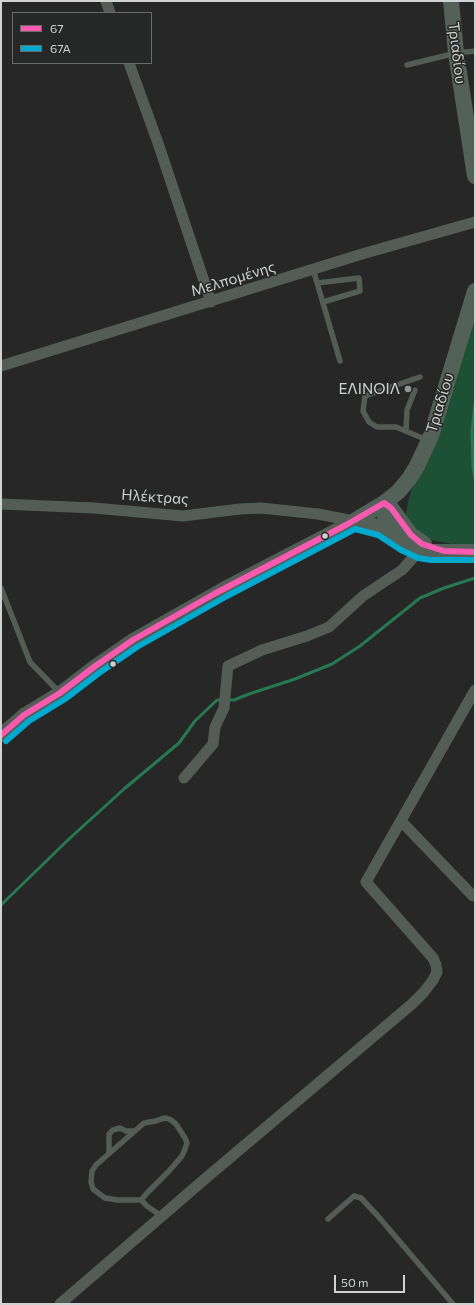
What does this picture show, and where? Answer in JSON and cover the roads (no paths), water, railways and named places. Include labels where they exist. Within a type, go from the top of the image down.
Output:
[{"type":"main road","name":"Τριαδίου","points":[[451,1],[456,53],[475,176]]},
{"type":"main road","name":"Τριαδίου","points":[[354,521],[384,503],[401,490],[417,466],[429,441],[475,291]]},
{"type":"main road","points":[[399,531],[402,515],[403,495],[401,490]]},
{"type":"main road","points":[[384,503],[391,508],[405,543],[420,550],[431,552],[475,552]]},
{"type":"main road","points":[[354,521],[399,531],[411,535],[420,542],[444,551]]},
{"type":"street","points":[[106,1],[110,12]]},
{"type":"street","points":[[129,64],[158,143],[211,302]]},
{"type":"street","name":"Μελπομένης","points":[[1,366],[362,254],[475,222]]},
{"type":"street","name":"Ηλέκτρας","points":[[1,504],[94,508],[183,516],[240,508],[261,508],[318,514],[354,521]]},
{"type":"street","points":[[1,735],[24,715],[60,693],[133,640],[223,589],[354,521]]},
{"type":"street","points":[[184,778],[213,744],[215,727],[224,708],[228,666],[262,650],[307,636],[329,627],[363,596],[402,570],[420,550]]},
{"type":"street","points":[[60,1304],[161,1216],[412,1004],[433,980],[437,972],[433,958],[366,882],[475,690]]},
{"type":"street","points":[[401,821],[473,896]]},
{"type":"lane","points":[[406,65],[456,53],[475,51]]},
{"type":"lane","points":[[313,269],[340,361]]},
{"type":"lane","points":[[317,283],[359,278],[360,291],[323,302]]},
{"type":"lane","points":[[420,377],[365,396],[363,411],[369,422],[377,426],[396,427],[429,441]]},
{"type":"lane","points":[[406,432],[407,410],[415,390]]},
{"type":"lane","points":[[1,588],[30,662],[60,693]]},
{"type":"lane","points":[[141,1200],[182,1156],[186,1149],[187,1143],[185,1138],[176,1124],[166,1118],[144,1124],[109,1153],[96,1165],[92,1171],[91,1182],[93,1189],[105,1198],[118,1200],[141,1200],[161,1216]]},
{"type":"lane","points":[[109,1153],[109,1134],[113,1130],[120,1128],[126,1131],[135,1131]]},
{"type":"lane","points":[[328,1219],[354,1196],[359,1197],[377,1215],[453,1304]]},
{"type":"waterway","points":[[475,404],[472,431],[473,467],[475,478]]},
{"type":"waterway","points":[[1,905],[69,839],[124,789],[179,743],[195,721],[217,700],[234,700],[295,679],[332,664],[360,646],[420,598],[475,578]]},
{"type":"place","name":"ΕΛΙΝΟΙΛ","points":[[408,389]]}]
